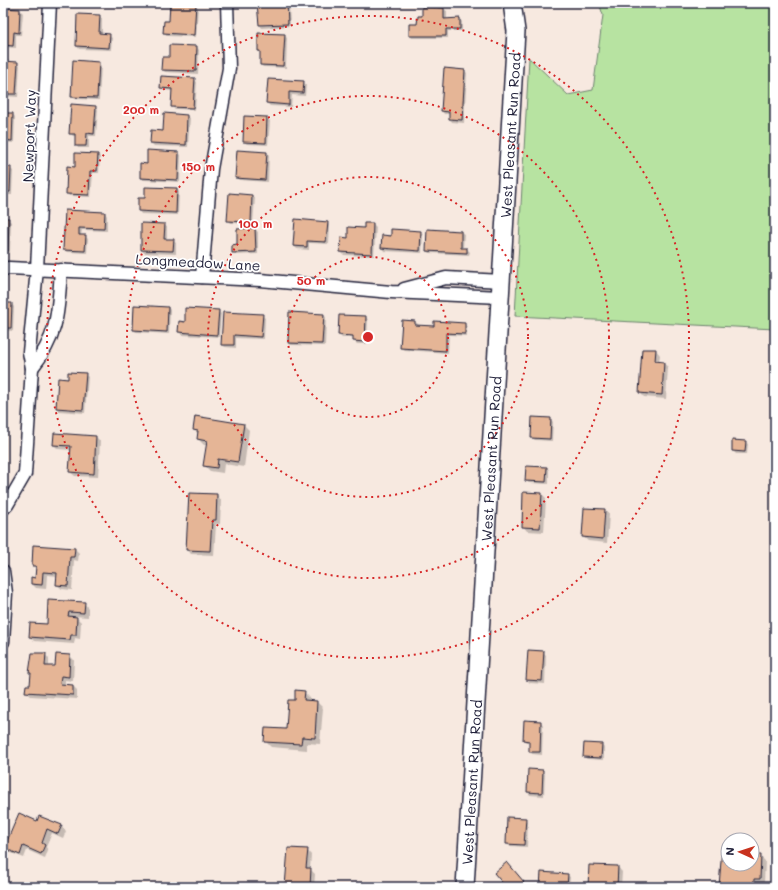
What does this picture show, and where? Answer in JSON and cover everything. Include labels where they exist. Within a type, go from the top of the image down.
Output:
[{"type":"main road","name":"West Pleasant Run Road","points":[[465,887],[502,289],[516,31],[512,3]]},
{"type":"main road","name":"West Pleasant Run Road","points":[[516,31],[524,3]]},
{"type":"street","name":"Newport Way","points":[[3,509],[7,505],[25,474],[32,368],[29,352],[38,269],[50,3]]},
{"type":"street","points":[[202,277],[211,169],[229,68],[227,3]]},
{"type":"street","name":"Longmeadow Lane","points":[[3,269],[38,269],[260,280],[391,292],[502,289]]},
{"type":"street","points":[[32,368],[42,356],[53,333],[57,318],[61,270]]},
{"type":"street","name":"Longmeadow Lane","points":[[391,292],[446,278],[502,289]]},
{"type":"street","points":[[31,330],[53,333]]},
{"type":"street","points":[[3,571],[6,593],[3,642]]},
{"type":"green space","points":[[599,3],[775,3],[775,329],[515,316],[529,58],[568,95],[593,90],[603,15]]},
{"type":"building","points":[[170,3],[196,4],[194,35],[163,33],[164,21],[169,21]]},
{"type":"building","points":[[257,3],[287,3],[288,24],[259,25]]},
{"type":"building","points":[[422,7],[444,8],[444,19],[460,18],[460,29],[446,29],[446,36],[409,36],[409,24],[417,24],[418,16],[422,16]]},
{"type":"building","points":[[3,8],[20,9],[19,33],[14,32],[13,46],[3,45]]},
{"type":"building","points":[[77,14],[100,15],[99,33],[110,34],[109,48],[76,46]]},
{"type":"building","points":[[258,33],[285,34],[283,66],[260,65]]},
{"type":"building","points":[[169,45],[197,46],[196,71],[161,70],[162,57],[169,57]]},
{"type":"building","points":[[73,60],[99,62],[97,98],[71,97]]},
{"type":"building","points":[[3,61],[18,62],[16,94],[3,94]]},
{"type":"building","points":[[444,68],[465,70],[462,120],[449,119],[449,112],[441,111]]},
{"type":"building","points":[[161,76],[195,78],[193,108],[171,107],[172,89],[160,88]]},
{"type":"building","points":[[268,79],[304,81],[303,93],[289,92],[289,105],[266,103]]},
{"type":"building","points":[[71,104],[96,106],[94,134],[87,133],[86,146],[75,146],[75,134],[69,134]]},
{"type":"building","points":[[3,113],[13,113],[12,141],[3,140]]},
{"type":"building","points":[[164,113],[187,115],[186,145],[150,143],[151,130],[163,131]]},
{"type":"building","points":[[244,116],[267,117],[266,143],[243,142]]},
{"type":"building","points":[[147,150],[179,152],[178,180],[140,178],[140,163],[147,164]]},
{"type":"building","points":[[237,150],[267,152],[265,180],[235,178]]},
{"type":"building","points":[[75,153],[98,154],[97,171],[90,171],[89,195],[66,194],[67,166],[75,167]]},
{"type":"building","points":[[3,167],[11,167],[10,192],[3,192]]},
{"type":"building","points":[[145,187],[177,188],[176,213],[138,211],[138,198],[145,198]]},
{"type":"building","points":[[229,193],[252,195],[251,222],[227,221]]},
{"type":"building","points":[[65,210],[105,212],[104,229],[79,228],[79,235],[86,235],[85,251],[63,250]]},
{"type":"building","points":[[3,218],[9,218],[8,251],[3,250]]},
{"type":"building","points":[[295,219],[328,222],[326,242],[307,241],[307,247],[293,246]]},
{"type":"building","points":[[141,223],[165,224],[164,239],[174,239],[173,251],[141,250]]},
{"type":"building","points":[[364,223],[373,223],[372,254],[340,252],[341,237],[348,238],[348,227],[364,228]]},
{"type":"building","points":[[255,228],[256,252],[232,253],[232,245],[237,244],[237,229]]},
{"type":"building","points":[[391,229],[421,231],[420,251],[381,248],[382,235],[391,236]]},
{"type":"building","points":[[427,229],[461,231],[461,248],[467,248],[467,253],[426,251]]},
{"type":"building","points":[[3,303],[12,303],[11,328],[3,328]]},
{"type":"building","points":[[134,305],[168,307],[167,332],[133,330]]},
{"type":"building","points":[[185,308],[219,310],[217,335],[178,332],[179,321],[185,322]]},
{"type":"building","points":[[223,312],[263,314],[261,337],[234,335],[234,345],[221,345]]},
{"type":"building","points":[[289,312],[324,314],[322,344],[288,343]]},
{"type":"building","points":[[339,315],[366,316],[365,342],[353,341],[353,336],[338,335]]},
{"type":"building","points":[[402,320],[415,321],[415,325],[434,326],[434,321],[465,323],[465,334],[446,333],[446,351],[400,348]]},
{"type":"building","points":[[642,349],[656,349],[655,361],[664,362],[662,395],[639,393]]},
{"type":"building","points":[[68,372],[86,373],[83,410],[56,408],[58,378],[68,379]]},
{"type":"building","points":[[195,416],[244,424],[238,462],[218,459],[217,468],[203,466],[207,441],[197,439],[198,431],[193,430]]},
{"type":"building","points":[[532,417],[551,418],[550,439],[531,438]]},
{"type":"building","points":[[54,433],[96,436],[94,474],[69,472],[71,446],[53,445]]},
{"type":"building","points":[[732,440],[746,441],[745,452],[732,451]]},
{"type":"building","points":[[526,466],[547,467],[546,482],[525,481]]},
{"type":"building","points":[[523,492],[542,493],[540,528],[522,527]]},
{"type":"building","points":[[189,493],[217,494],[216,520],[212,520],[210,551],[186,550]]},
{"type":"building","points":[[584,508],[605,509],[603,539],[582,537]]},
{"type":"building","points":[[33,545],[75,548],[74,557],[70,557],[68,586],[56,585],[57,573],[43,572],[42,585],[31,584],[31,577],[35,578],[36,566],[32,566]]},
{"type":"building","points":[[48,600],[85,602],[84,613],[69,612],[68,616],[77,617],[76,635],[71,635],[70,640],[29,637],[30,623],[47,624]]},
{"type":"building","points":[[528,650],[544,651],[542,681],[526,680]]},
{"type":"building","points":[[32,653],[46,653],[45,666],[55,666],[56,654],[70,655],[69,677],[61,676],[60,684],[73,685],[73,695],[25,692],[26,685],[30,685],[31,673],[29,673]]},
{"type":"building","points":[[295,690],[305,691],[304,700],[317,701],[315,738],[302,737],[301,744],[264,742],[265,728],[286,729],[288,700],[295,700]]},
{"type":"building","points":[[524,720],[541,721],[540,752],[529,752],[529,741],[523,740]]},
{"type":"building","points":[[584,743],[602,744],[601,758],[583,757]]},
{"type":"building","points":[[528,769],[543,770],[542,793],[527,792]]},
{"type":"building","points":[[19,813],[37,821],[39,816],[62,825],[58,834],[47,829],[42,843],[45,845],[41,854],[23,846],[20,855],[4,848]]},
{"type":"building","points":[[507,817],[526,818],[524,845],[506,844]]},
{"type":"building","points":[[288,848],[308,849],[306,868],[311,868],[310,887],[285,887]]},
{"type":"building","points":[[761,855],[760,879],[754,879],[754,884],[734,883],[734,887],[719,887],[720,872],[760,872]]},
{"type":"building","points":[[507,862],[524,882],[519,887],[506,887],[494,873]]},
{"type":"building","points":[[589,865],[618,866],[617,887],[588,887]]},
{"type":"building","points":[[541,872],[568,874],[567,887],[540,887]]}]
